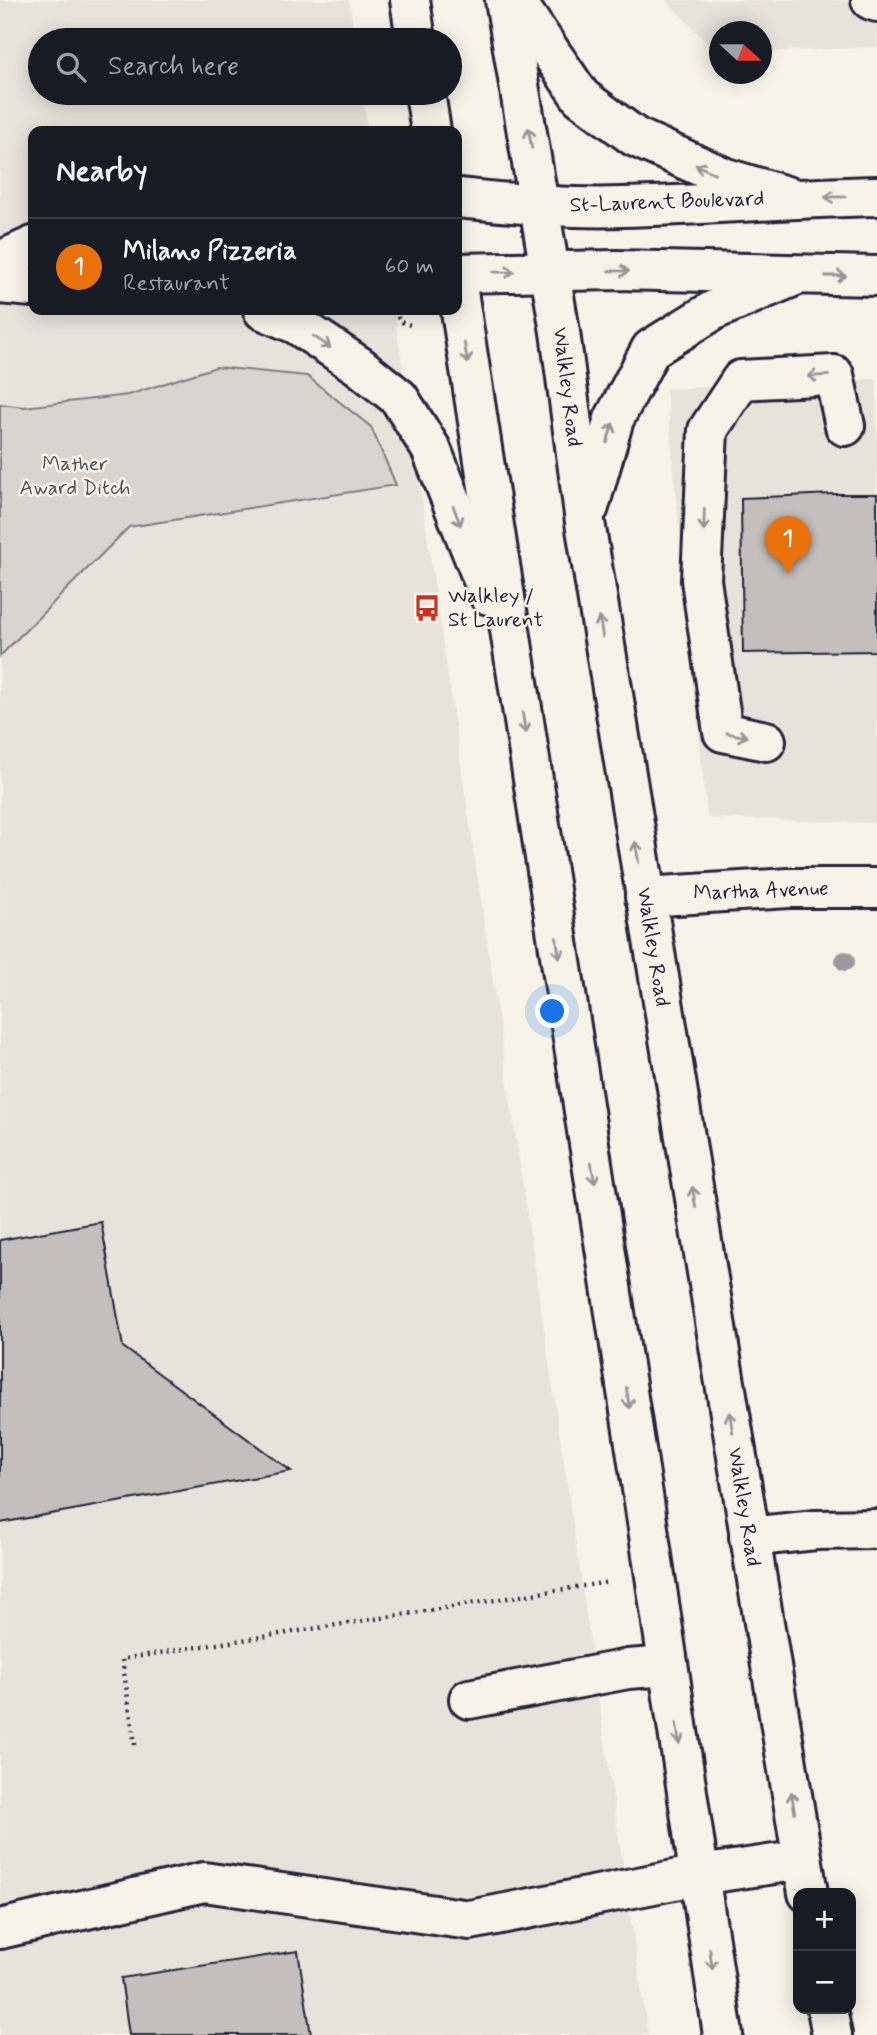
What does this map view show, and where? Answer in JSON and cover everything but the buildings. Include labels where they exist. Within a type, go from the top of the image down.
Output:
[{"type":"main road","points":[[410,0],[414,28]]},
{"type":"main road","name":"Walkley Road","points":[[505,0],[551,271],[584,522],[805,1877]]},
{"type":"main road","points":[[515,0],[581,97],[635,137],[726,178],[793,198]]},
{"type":"main road","points":[[871,0],[877,2]]},
{"type":"main road","points":[[427,105],[430,126]]},
{"type":"main road","name":"St-Laurent Boulevard","points":[[462,198],[540,206],[620,207],[877,196]]},
{"type":"main road","points":[[0,261],[28,248]]},
{"type":"main road","points":[[462,273],[616,270],[877,276]]},
{"type":"main road","points":[[584,522],[614,419],[651,349],[714,310],[795,276]]},
{"type":"main road","points":[[0,284],[28,287]]},
{"type":"main road","points":[[274,315],[296,324],[359,366],[399,398],[431,449],[513,656]]},
{"type":"main road","points":[[462,315],[723,2035]]},
{"type":"main road","points":[[766,741],[723,732],[701,580],[708,430],[741,380],[834,375],[845,426]]},
{"type":"main road","name":"Martha Avenue","points":[[645,897],[789,888],[877,888]]},
{"type":"main road","points":[[750,1537],[816,1530],[877,1529]]},
{"type":"main road","points":[[469,1699],[628,1669],[668,1666]]},
{"type":"main road","points":[[0,1929],[204,1882],[470,1920],[699,1875],[805,1877]]},
{"type":"main road","points":[[828,2014],[832,2035]]},
{"type":"path","points":[[397,315],[399,321]]},
{"type":"path","points":[[393,327],[399,321]]},
{"type":"path","points":[[399,321],[420,329]]},
{"type":"path","points":[[135,1745],[122,1659],[614,1582]]},
{"type":"shaded area","points":[[0,0],[349,0],[353,28],[28,28],[28,105],[364,105],[367,126],[28,126],[28,315],[395,315],[648,2035],[0,2035]]},
{"type":"shaded area","points":[[666,0],[877,0],[877,47],[772,52],[772,21],[709,21],[709,45]]},
{"type":"shaded area","points":[[877,379],[877,823],[707,818],[666,389]]},
{"type":"green space","name":"Mather Award Ditch","points":[[216,367],[307,376],[371,427],[396,485],[129,527],[0,656],[0,404],[24,407],[128,395]]},
{"type":"place","name":"Milano Pizzeria","points":[[788,574]]},
{"type":"place","name":"Walkley / St Laurent","points":[[427,608]]}]
